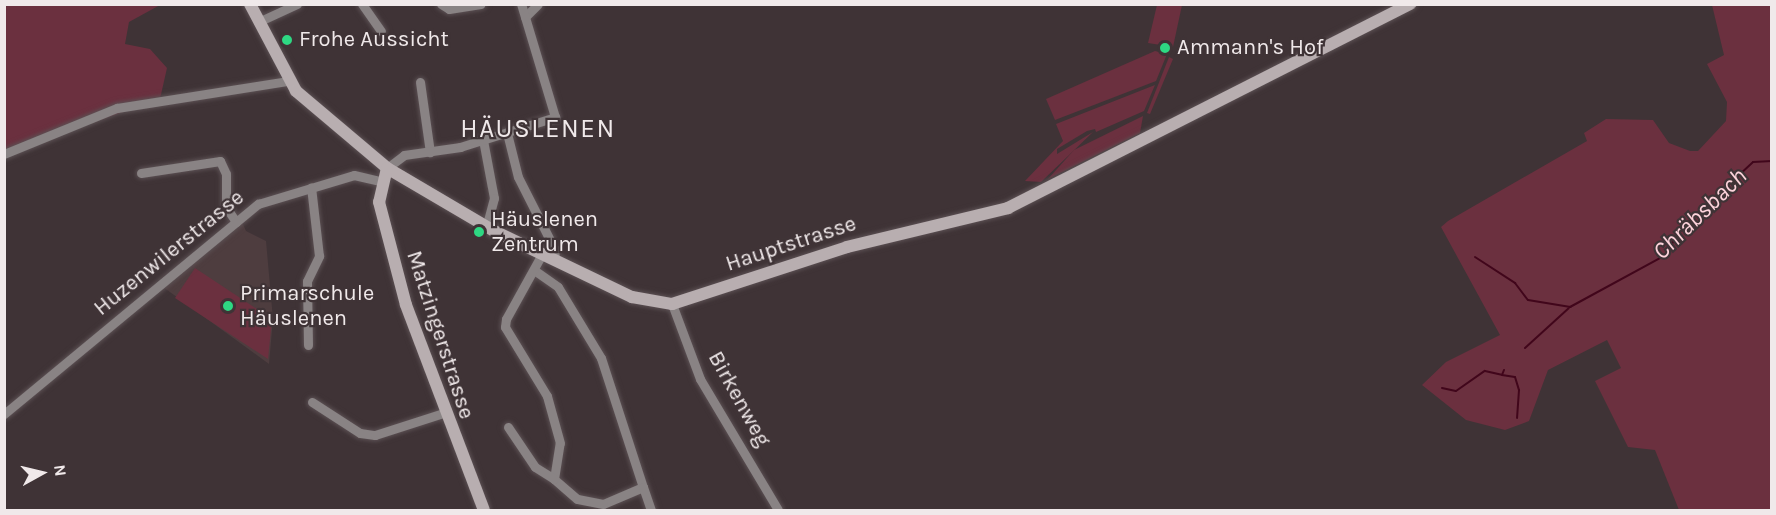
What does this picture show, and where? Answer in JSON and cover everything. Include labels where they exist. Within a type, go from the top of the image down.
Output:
[{"type":"street","name":"Hauptstrasse","points":[[250,4],[287,81],[387,168],[486,227],[632,297],[672,304],[847,247],[1008,208],[1410,4]]},
{"type":"street","points":[[258,22],[297,4]]},
{"type":"street","points":[[362,4],[381,31]]},
{"type":"street","points":[[441,4],[481,4]]},
{"type":"street","points":[[381,181],[387,168],[398,156],[430,152],[483,140],[556,114],[521,4]]},
{"type":"street","points":[[525,17],[538,4]]},
{"type":"street","points":[[4,154],[127,105],[287,81]]},
{"type":"street","points":[[420,82],[430,152]]},
{"type":"street","points":[[507,133],[518,177],[554,248],[555,260]]},
{"type":"street","points":[[483,140],[494,198],[486,227]]},
{"type":"street","points":[[141,173],[220,161],[226,174],[226,207],[236,222]]},
{"type":"street","name":"Huzenwilerstrasse","points":[[4,414],[264,201],[358,174],[381,181]]},
{"type":"street","name":"Matzingerstrasse","points":[[381,181],[387,235],[442,413],[484,510]]},
{"type":"street","points":[[308,345],[307,281],[319,256],[311,187]]},
{"type":"street","points":[[542,254],[505,327],[538,376],[550,405],[560,443],[554,479]]},
{"type":"street","points":[[534,270],[558,287],[601,358],[651,510]]},
{"type":"street","name":"Birkenweg","points":[[672,304],[700,379],[775,510]]},
{"type":"street","points":[[312,402],[360,433],[375,435],[442,413]]},
{"type":"street","points":[[508,427],[535,467],[588,503],[603,504],[643,487]]},
{"type":"shaded area","points":[[5,5],[160,5],[129,22],[125,44],[150,49],[167,68],[160,99],[5,154]]},
{"type":"shaded area","points":[[1157,5],[1182,5],[1173,47],[1148,43]]},
{"type":"shaded area","points":[[1712,5],[1771,5],[1771,510],[1679,510],[1655,450],[1628,447],[1595,381],[1621,368],[1607,340],[1548,370],[1529,421],[1505,430],[1466,420],[1422,385],[1446,362],[1500,335],[1441,227],[1587,141],[1584,133],[1606,119],[1653,120],[1669,143],[1690,151],[1698,151],[1726,121],[1727,102],[1707,64],[1724,55]]},
{"type":"shaded area","points":[[1155,51],[1167,54],[1156,81],[1055,120],[1046,99]]},
{"type":"shaded area","points":[[1169,57],[1173,59],[1150,114],[1147,113]]},
{"type":"shaded area","points":[[1155,85],[1144,111],[1096,132],[1095,129],[1087,131],[1057,149],[1057,154],[1093,132],[1041,182],[1025,181],[1063,141],[1056,124]]},
{"type":"shaded area","points":[[1143,116],[1140,133],[1048,179],[1074,150]]},
{"type":"shaded area","name":"Primarschule Häuslenen","points":[[242,222],[246,231],[266,241],[273,319],[269,364],[163,287]]},
{"type":"shaded area","points":[[195,268],[272,319],[268,359],[175,298]]},
{"type":"waterway","name":"Chräbsbach","points":[[1475,257],[1515,283],[1528,300],[1570,307],[1664,256],[1682,228],[1753,162],[1772,161]]},
{"type":"waterway","points":[[1525,348],[1569,308]]},
{"type":"waterway","points":[[1504,370],[1502,375],[1515,377],[1519,390],[1517,418]]},
{"type":"waterway","points":[[1442,388],[1456,391],[1485,371],[1502,375]]},
{"type":"place","name":"Frohe Aussicht","points":[[287,40]]},
{"type":"place","name":"Ammann's Hof","points":[[1165,48]]},
{"type":"place","name":"Häuslenen Zentrum","points":[[479,232]]},
{"type":"place","name":"Primarschule Häuslenen","points":[[228,306]]},
{"type":"district","name":"HÄUSLENEN","points":[[538,129]]}]
